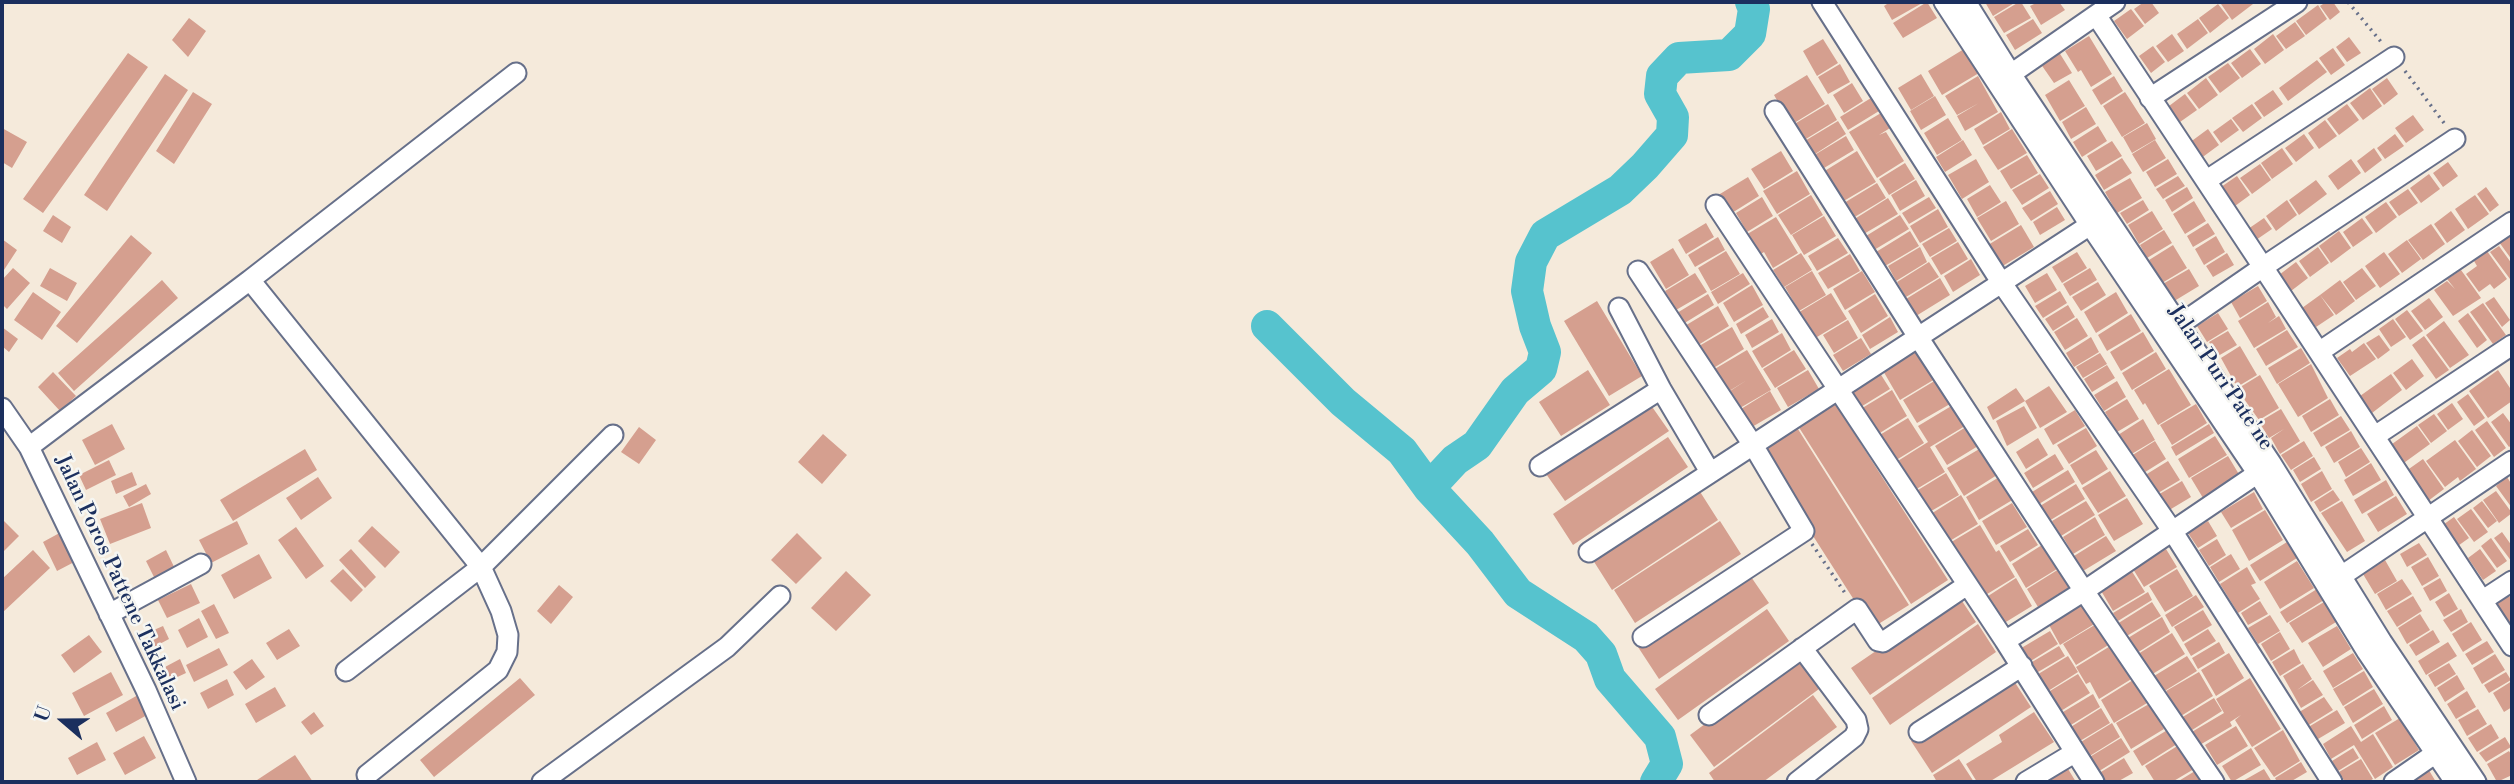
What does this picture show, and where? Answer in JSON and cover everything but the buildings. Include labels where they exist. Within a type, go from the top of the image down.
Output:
[{"type":"street","points":[[1822,2],[2001,282],[2173,532],[2332,782]]},
{"type":"street","name":"Jalan Puri Pate'ne","points":[[1944,2],[2011,74],[2130,269],[2264,469]]},
{"type":"street","name":"Jalan Puri Pate'ne","points":[[1966,2],[1978,37],[2090,225],[2179,325],[2334,581],[2382,642],[2476,782]]},
{"type":"street","points":[[2011,74],[2115,2]]},
{"type":"street","points":[[2150,98],[2297,2]]},
{"type":"street","points":[[2096,15],[2512,646]]},
{"type":"street","points":[[2207,180],[2394,57]]},
{"type":"street","points":[[29,447],[250,280],[516,73]]},
{"type":"street","points":[[1775,111],[2084,591],[2214,782]]},
{"type":"street","points":[[2179,325],[2455,139]]},
{"type":"street","points":[[1716,205],[2005,640],[2094,782]]},
{"type":"street","points":[[2319,352],[2512,222]]},
{"type":"street","points":[[1589,552],[2090,225]]},
{"type":"street","points":[[1638,271],[1753,445],[1804,531],[1643,637]]},
{"type":"street","points":[[250,280],[481,567],[508,635],[507,652],[498,670],[367,775]]},
{"type":"street","points":[[1619,308],[1661,389],[1710,472]]},
{"type":"street","points":[[2375,436],[2512,345]]},
{"type":"street","points":[[1540,466],[1661,389]]},
{"type":"street","name":"Jalan Poros Pattene Takkalasi","points":[[2,408],[29,447],[146,691],[186,782]]},
{"type":"street","points":[[346,671],[481,567],[613,435]]},
{"type":"street","points":[[2334,581],[2512,461]]},
{"type":"street","points":[[2005,640],[2084,591],[2264,469]]},
{"type":"street","points":[[109,614],[201,564]]},
{"type":"street","name":"Jalan Puri Pate'ne","points":[[2334,581],[2368,652],[2455,782]]},
{"type":"street","points":[[2483,600],[2512,581]]},
{"type":"street","points":[[1709,715],[1857,609],[1878,641],[1883,642],[1967,585]]},
{"type":"street","points":[[542,782],[727,647],[780,596]]},
{"type":"street","points":[[1797,782],[1854,737],[1858,729],[1856,720],[1802,648]]},
{"type":"street","points":[[1919,732],[2022,666]]},
{"type":"street","points":[[2026,782],[2074,752]]},
{"type":"street","points":[[2394,782],[2436,753]]},
{"type":"path","points":[[1804,531],[1857,609]]},
{"type":"waterway","points":[[1429,488],[1455,460],[1477,445],[1515,391],[1541,369],[1545,352],[1535,326],[1527,291],[1531,262],[1545,235],[1620,190],[1645,166],[1672,135],[1673,117],[1660,94],[1662,76],[1679,58],[1729,55],[1750,34],[1754,9],[1751,2]]},
{"type":"waterway","points":[[1267,326],[1343,402],[1402,451],[1429,488],[1480,543],[1518,593],[1586,637],[1601,654],[1610,679],[1660,737],[1667,764],[1656,782]]}]
